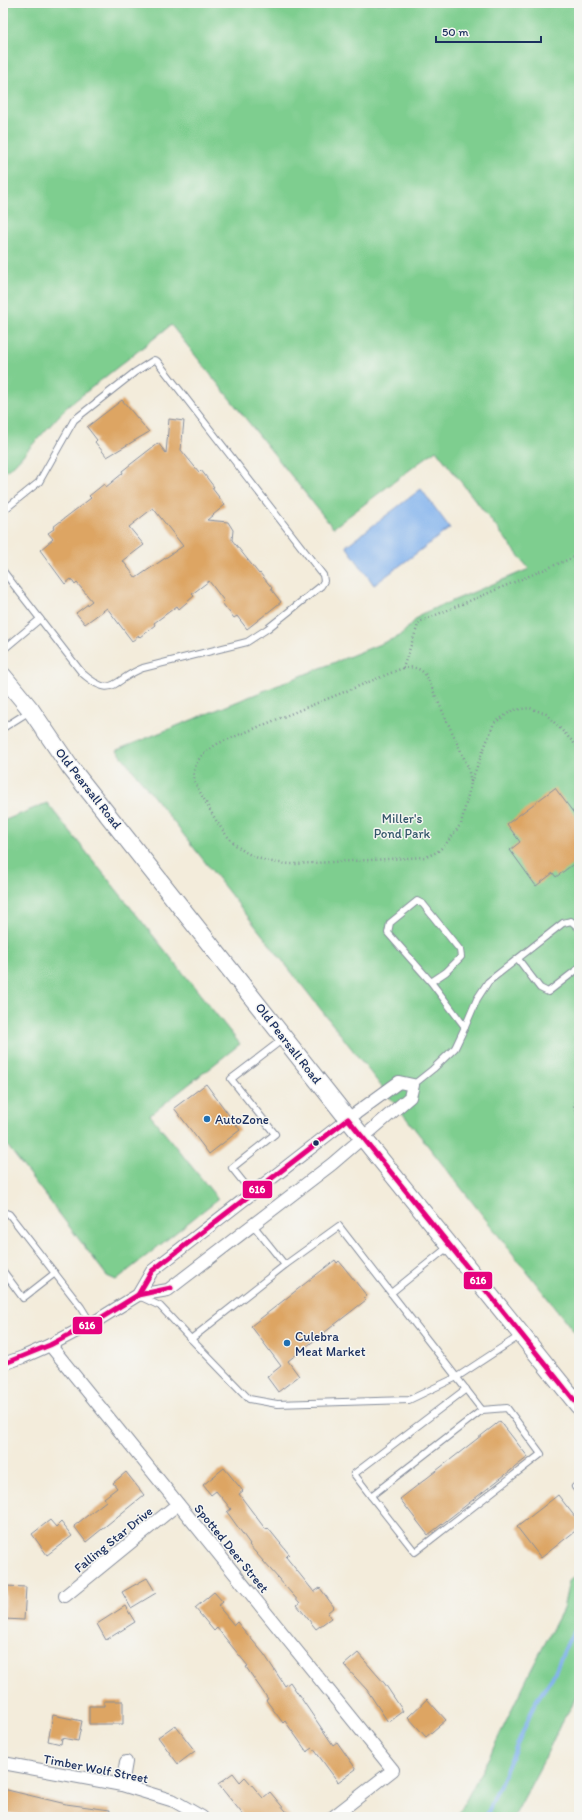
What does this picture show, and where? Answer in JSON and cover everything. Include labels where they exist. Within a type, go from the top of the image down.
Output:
[{"type":"main road","name":"Old Pearsall Road","points":[[3,676],[31,710],[70,767],[348,1119],[579,1406]]},
{"type":"street","points":[[3,1364],[23,1358],[50,1345],[138,1295],[168,1290],[332,1164],[362,1136],[410,1097],[413,1085],[399,1082],[348,1119],[152,1271],[138,1295]]},
{"type":"street","name":"Spotted Deer Street","points":[[50,1345],[393,1770],[333,1817]]},
{"type":"street","name":"Falling Star Drive","points":[[65,1596],[178,1504]]},
{"type":"street","points":[[122,1785],[126,1762]]},
{"type":"street","name":"Timber Wolf Street","points":[[3,1763],[122,1785],[174,1801],[202,1817]]},
{"type":"lane","points":[[3,511],[39,482],[74,420],[135,372],[154,360],[157,361],[323,575],[324,581],[321,586],[286,614],[247,642],[143,668],[134,671],[110,687],[96,685],[82,673],[3,571]]},
{"type":"lane","points":[[3,650],[40,619]]},
{"type":"lane","points":[[3,728],[31,710]]},
{"type":"lane","points":[[431,982],[446,972],[461,957],[460,950],[424,904],[417,901],[390,923],[388,932],[431,982],[465,1027]]},
{"type":"lane","points":[[413,1085],[434,1069],[455,1048],[477,999],[488,982],[563,923],[571,921],[579,928]]},
{"type":"lane","points":[[518,959],[540,988],[548,992],[579,968]]},
{"type":"lane","points":[[252,1193],[232,1168],[274,1134],[231,1079],[284,1038]]},
{"type":"lane","points":[[3,1212],[9,1214],[81,1306],[91,1323]]},
{"type":"lane","points":[[253,1225],[285,1265]]},
{"type":"lane","points":[[191,1339],[285,1265],[338,1226],[482,1410]]},
{"type":"lane","points":[[391,1293],[450,1246]]},
{"type":"lane","points":[[3,1271],[23,1298],[55,1273]]},
{"type":"lane","points":[[138,1295],[160,1306],[250,1399],[276,1404],[409,1400],[457,1377],[521,1335]]},
{"type":"lane","points":[[371,1496],[482,1410],[507,1408],[541,1454],[415,1552],[371,1496],[354,1474],[466,1389]]},
{"type":"lane","points":[[579,1484],[575,1487],[579,1492]]},
{"type":"path","points":[[403,668],[419,622],[579,555]]},
{"type":"path","points":[[471,783],[468,767],[426,675],[421,670],[413,667],[403,668],[219,743],[199,756],[193,775],[195,783],[221,829],[239,849],[256,858],[274,864],[295,864],[426,857],[437,852],[446,844],[461,824],[471,783],[494,723],[513,710],[530,708],[546,714],[579,748]]},
{"type":"path","points":[[579,1066],[574,1108],[579,1119]]},
{"type":"green space","name":"Miller's Pond Park","points":[[3,3],[579,3],[579,1338],[117,750],[400,636],[421,614],[529,569],[436,450],[333,528],[171,325],[67,407],[14,465],[3,473]]},
{"type":"green space","points":[[47,803],[240,1044],[150,1115],[218,1199],[116,1280],[107,1276],[3,1140],[3,821]]},
{"type":"green space","points":[[579,1574],[579,1688],[572,1706],[561,1723],[544,1760],[514,1817],[457,1817],[489,1757],[531,1670],[563,1609],[569,1581]]},
{"type":"water","points":[[421,489],[450,528],[374,585],[346,546]]},
{"type":"building","points":[[122,400],[149,432],[107,457],[95,442],[97,440],[87,427]]},
{"type":"building","points":[[169,419],[184,421],[181,450],[199,472],[201,470],[225,505],[207,520],[228,522],[233,530],[232,540],[272,588],[271,589],[281,602],[247,629],[237,616],[234,618],[222,603],[224,601],[209,581],[192,594],[194,596],[179,609],[177,606],[154,623],[155,625],[140,637],[139,636],[132,641],[107,608],[85,624],[76,613],[92,601],[77,583],[75,585],[71,579],[65,584],[40,550],[53,539],[48,533],[54,529],[53,527],[91,498],[89,496],[104,484],[106,487],[123,473],[122,471],[158,443],[166,453]],"holes":[[[153,508],[183,546],[136,578],[123,561],[144,545],[129,527]]]},
{"type":"building","points":[[555,788],[579,820],[579,860],[556,877],[553,873],[536,886],[510,850],[520,842],[507,824]]},
{"type":"building","name":"AutoZone","points":[[206,1084],[240,1130],[209,1154],[174,1108]]},
{"type":"building","name":"Culebra Meat Market","points":[[335,1260],[337,1263],[339,1261],[367,1296],[364,1298],[366,1300],[288,1361],[299,1376],[278,1392],[267,1377],[281,1366],[251,1326]]},
{"type":"building","points":[[500,1421],[528,1457],[428,1535],[400,1499]]},
{"type":"building","points":[[224,1468],[243,1491],[239,1494],[266,1530],[268,1528],[289,1554],[286,1557],[314,1592],[320,1588],[334,1607],[327,1613],[331,1618],[316,1629],[297,1605],[300,1603],[249,1545],[250,1544],[227,1512],[231,1509],[216,1491],[211,1495],[203,1485]]},
{"type":"building","points":[[126,1472],[144,1495],[86,1542],[74,1526],[106,1501],[104,1498],[117,1488],[113,1483]]},
{"type":"building","points":[[558,1495],[579,1522],[579,1528],[541,1558],[517,1527]]},
{"type":"building","points":[[50,1520],[56,1527],[61,1522],[72,1536],[47,1555],[32,1534]]},
{"type":"building","points":[[147,1578],[156,1593],[131,1608],[122,1592]]},
{"type":"building","points":[[6,1586],[26,1587],[24,1620],[4,1619]]},
{"type":"building","points":[[214,1592],[223,1602],[218,1606],[234,1625],[237,1622],[264,1654],[285,1686],[290,1682],[333,1745],[337,1742],[356,1769],[338,1782],[313,1748],[307,1752],[285,1721],[283,1723],[266,1700],[268,1699],[246,1667],[248,1666],[217,1628],[214,1631],[195,1608]]},
{"type":"building","points":[[125,1606],[135,1622],[106,1640],[97,1624]]},
{"type":"building","points":[[358,1653],[385,1684],[403,1711],[388,1722],[367,1690],[344,1665]]},
{"type":"building","points":[[427,1699],[446,1720],[426,1737],[408,1717]]},
{"type":"building","points":[[104,1701],[123,1701],[123,1724],[89,1724],[89,1706],[104,1706]]},
{"type":"building","points":[[53,1715],[82,1721],[78,1741],[62,1738],[61,1744],[48,1741]]},
{"type":"building","points":[[175,1725],[195,1751],[178,1764],[158,1737]]},
{"type":"building","points":[[233,1773],[240,1782],[245,1777],[263,1798],[270,1792],[291,1817],[245,1817],[218,1784]]},
{"type":"building","points":[[3,1789],[66,1804],[110,1810],[109,1817],[33,1817],[3,1812]]},
{"type":"waterway","points":[[486,1817],[536,1701],[552,1678],[568,1642],[579,1624]]},
{"type":"transit line","name":"616","points":[[138,1295],[152,1271],[348,1119],[579,1406]]},
{"type":"transit line","name":"616","points":[[3,1364],[50,1345],[96,1321],[138,1295],[171,1288]]},
{"type":"place","name":"AutoZone","points":[[207,1119]]},
{"type":"place","name":"Culebra Meat Market","points":[[287,1343]]}]
